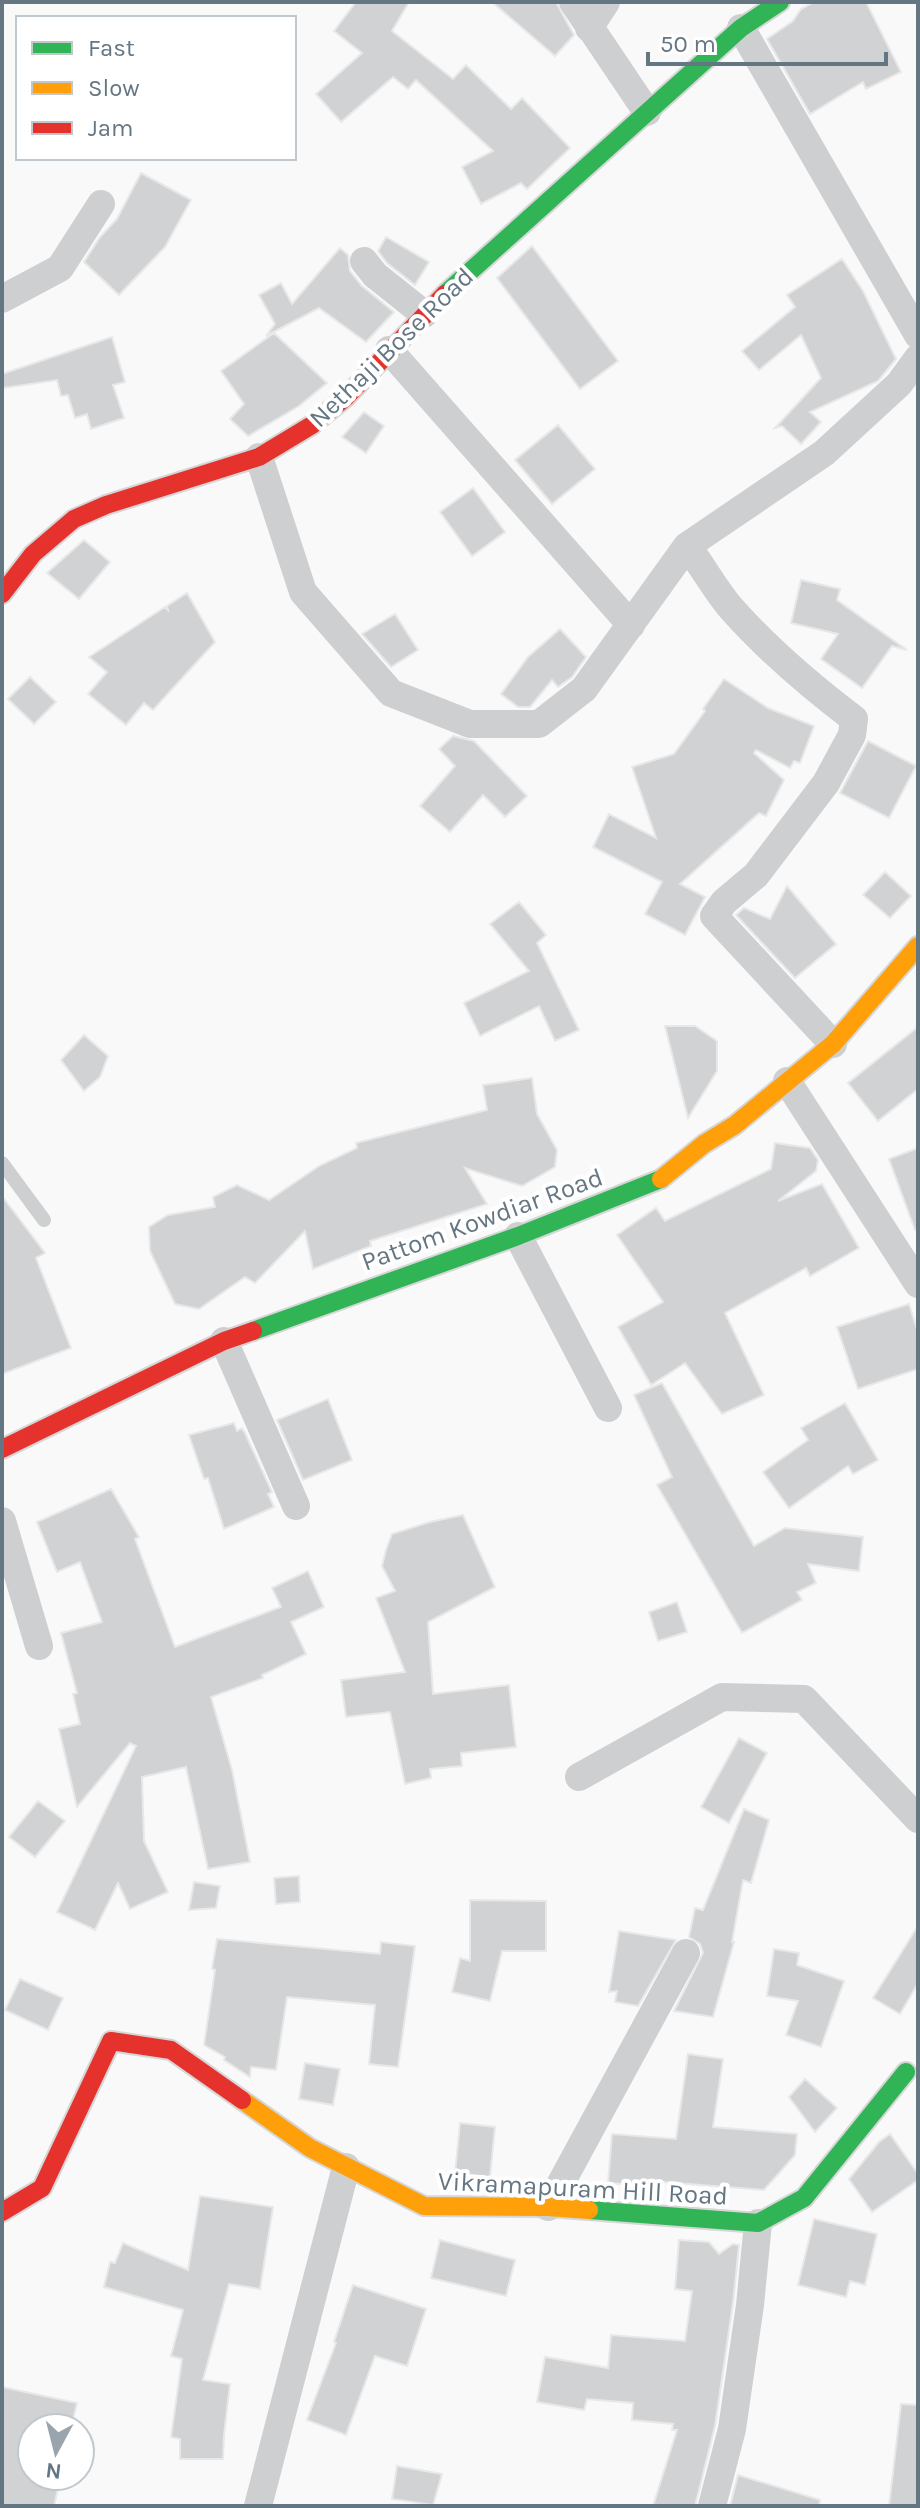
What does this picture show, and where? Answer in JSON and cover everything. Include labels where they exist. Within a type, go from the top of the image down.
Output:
[{"type":"street","points":[[573,2],[647,112]]},
{"type":"street","points":[[589,28],[606,2]]},
{"type":"street","name":"Nethaji Bose Road","points":[[2,594],[33,554],[74,519],[106,505],[259,457],[323,416],[346,397],[424,314],[741,28],[780,2]]},
{"type":"street","points":[[741,28],[918,335]]},
{"type":"street","points":[[2,299],[60,268],[101,204]]},
{"type":"street","points":[[364,261],[375,275],[424,314]]},
{"type":"street","points":[[389,350],[631,625]]},
{"type":"street","points":[[259,457],[303,592],[391,693],[470,724],[539,724],[584,689],[687,546],[824,453],[899,384],[918,358]]},
{"type":"street","points":[[687,546],[728,604],[764,643],[798,676],[854,719],[852,735],[826,783],[756,875],[724,902],[714,916],[833,1044]]},
{"type":"street","name":"Pattom Kowdiar Road","points":[[2,1449],[224,1341],[518,1236],[659,1180],[704,1144],[735,1125],[833,1044],[918,946]]},
{"type":"street","points":[[787,1081],[918,1284]]},
{"type":"street","points":[[518,1236],[608,1408]]},
{"type":"street","points":[[224,1341],[296,1506]]},
{"type":"street","points":[[2,1521],[39,1646]]},
{"type":"street","points":[[579,1777],[722,1697],[804,1699],[918,1819]]},
{"type":"street","points":[[548,2207],[686,1953]]},
{"type":"street","name":"Vikramapuram Hill Road","points":[[2,2212],[42,2188],[111,2041],[171,2050],[310,2148],[424,2206],[548,2207],[758,2223],[804,2198],[914,2070]]},
{"type":"street","points":[[258,2506],[346,2167]]},
{"type":"street","points":[[712,2506],[732,2429],[758,2223]]},
{"type":"lane","points":[[2,1163],[44,1220]]},
{"type":"building","points":[[356,2],[409,2],[392,31],[453,79],[466,65],[511,109],[522,98],[570,148],[527,189],[521,183],[481,204],[462,167],[493,151],[416,80],[408,89],[393,77],[341,122],[316,94],[362,53],[334,31]]},
{"type":"building","points":[[492,2],[556,2],[574,35],[555,56]]},
{"type":"building","points":[[814,2],[866,2],[901,72],[866,89],[863,82],[810,114],[767,39],[793,21],[801,9]]},
{"type":"building","points":[[141,173],[191,200],[165,247],[119,295],[84,262],[100,237],[117,219]]},
{"type":"building","points":[[386,237],[429,262],[415,285],[387,263],[378,251]]},
{"type":"building","points":[[532,246],[618,361],[580,389],[497,278]]},
{"type":"building","points":[[340,248],[348,255],[350,271],[362,286],[394,312],[366,342],[319,308],[266,336],[275,324],[259,295],[281,283],[292,304]]},
{"type":"building","points":[[842,259],[863,291],[896,359],[878,381],[810,412],[821,422],[801,444],[782,426],[775,428],[821,378],[801,335],[759,370],[742,351],[795,307],[787,295]]},
{"type":"building","points":[[274,333],[327,383],[299,406],[248,436],[230,419],[244,404],[221,371]]},
{"type":"building","points":[[112,337],[125,382],[113,385],[124,418],[91,429],[87,414],[75,418],[68,395],[61,396],[57,380],[3,388],[2,374]]},
{"type":"building","points":[[364,412],[384,426],[366,453],[342,437]]},
{"type":"building","points":[[558,425],[595,469],[552,504],[515,460]]},
{"type":"building","points":[[473,488],[505,532],[472,556],[440,512]]},
{"type":"building","points":[[84,540],[110,562],[79,599],[47,573]]},
{"type":"building","points":[[801,580],[840,589],[837,600],[907,650],[892,646],[862,688],[821,659],[838,634],[791,623]]},
{"type":"building","points":[[187,593],[215,642],[153,710],[144,703],[126,725],[88,694],[107,672],[89,657],[165,607],[168,610],[167,606]]},
{"type":"building","points":[[395,614],[418,650],[391,667],[362,634]]},
{"type":"building","points":[[560,629],[586,657],[572,677],[558,687],[552,680],[530,707],[518,707],[501,694],[528,657]]},
{"type":"building","points":[[30,677],[56,702],[34,724],[8,699]]},
{"type":"building","points":[[724,679],[768,708],[814,726],[800,763],[794,761],[790,768],[756,750],[754,753],[784,780],[766,816],[759,813],[680,884],[705,897],[685,935],[645,914],[662,882],[593,847],[609,814],[656,838],[632,767],[674,754]]},
{"type":"building","points":[[453,736],[474,741],[527,796],[505,817],[483,795],[450,832],[420,806],[455,766],[439,749]]},
{"type":"building","points":[[868,741],[916,766],[889,818],[840,793]]},
{"type":"building","points":[[885,872],[911,896],[890,918],[863,895]]},
{"type":"building","points":[[787,886],[836,944],[795,978],[736,915],[744,908],[770,919]]},
{"type":"building","points":[[519,902],[546,935],[537,943],[579,1030],[555,1041],[539,1006],[480,1036],[464,1003],[529,971],[490,924]]},
{"type":"building","points":[[665,1026],[695,1026],[717,1041],[717,1071],[688,1118]]},
{"type":"building","points":[[918,1027],[918,1089],[878,1121],[848,1083]]},
{"type":"building","points":[[84,1035],[108,1056],[100,1077],[84,1091],[61,1060]]},
{"type":"building","points":[[532,1078],[537,1114],[557,1150],[555,1167],[522,1186],[465,1168],[487,1204],[370,1241],[371,1246],[313,1269],[305,1231],[255,1283],[245,1277],[199,1309],[175,1304],[150,1251],[149,1227],[168,1215],[215,1207],[213,1197],[237,1185],[269,1200],[319,1166],[357,1148],[356,1143],[487,1110],[483,1085]]},
{"type":"building","points":[[775,1143],[810,1148],[818,1160],[816,1171],[778,1201],[822,1184],[859,1248],[810,1276],[806,1268],[725,1313],[764,1395],[722,1414],[685,1363],[651,1385],[618,1327],[663,1302],[617,1235],[656,1208],[665,1221],[771,1169]]},
{"type":"building","points":[[918,1148],[918,1230],[915,1230],[889,1159]]},
{"type":"building","points":[[2,1196],[45,1253],[36,1258],[71,1348],[2,1374]]},
{"type":"building","points":[[909,1304],[918,1333],[918,1369],[858,1389],[837,1327]]},
{"type":"building","points":[[662,1383],[754,1546],[785,1528],[863,1537],[859,1571],[808,1564],[816,1583],[797,1592],[802,1600],[742,1633],[657,1485],[672,1477],[634,1395]]},
{"type":"building","points":[[328,1399],[352,1460],[303,1480],[277,1420]]},
{"type":"building","points":[[845,1403],[878,1460],[853,1474],[848,1466],[789,1508],[763,1472],[808,1440],[801,1428]]},
{"type":"building","points":[[234,1423],[237,1431],[242,1428],[245,1433],[272,1492],[268,1494],[274,1507],[224,1529],[208,1478],[204,1479],[189,1435]]},
{"type":"building","points":[[111,1489],[139,1537],[135,1539],[175,1647],[281,1607],[272,1588],[308,1571],[324,1607],[291,1622],[306,1654],[262,1675],[263,1678],[211,1697],[232,1770],[250,1862],[208,1869],[186,1767],[142,1777],[144,1841],[168,1892],[130,1909],[118,1883],[95,1930],[57,1912],[136,1746],[130,1743],[77,1807],[59,1729],[80,1724],[73,1694],[77,1693],[61,1633],[102,1622],[80,1562],[57,1572],[37,1522]]},
{"type":"building","points":[[463,1515],[495,1587],[428,1622],[433,1694],[509,1685],[516,1747],[461,1753],[462,1766],[430,1769],[431,1778],[405,1784],[390,1712],[346,1717],[341,1680],[405,1672],[376,1598],[395,1591],[382,1566],[386,1550],[392,1534]]},
{"type":"building","points":[[677,1602],[687,1632],[658,1641],[649,1612]]},
{"type":"building","points":[[739,1738],[767,1753],[729,1823],[701,1807]]},
{"type":"building","points":[[38,1801],[65,1821],[35,1857],[9,1837]]},
{"type":"building","points":[[744,1809],[769,1820],[751,1883],[743,1880],[734,1942],[713,2017],[674,2011],[703,1953],[700,1944],[689,1937],[695,1908],[703,1910]]},
{"type":"building","points":[[299,1876],[300,1902],[276,1904],[274,1878]]},
{"type":"building","points":[[194,1882],[220,1886],[216,1908],[189,1910]]},
{"type":"building","points":[[470,1900],[546,1901],[546,1951],[502,1951],[490,2001],[452,1992],[460,1958],[470,1961]]},
{"type":"building","points":[[918,1926],[918,1983],[900,2014],[873,1998]]},
{"type":"building","points":[[619,1931],[676,1940],[638,2006],[615,2002],[617,1991],[609,1992]]},
{"type":"building","points":[[217,1939],[380,1954],[381,1942],[415,1946],[398,2067],[369,2064],[375,2005],[287,1997],[276,2070],[251,2067],[250,2077],[224,2060],[225,2057],[204,2045]]},
{"type":"building","points":[[774,1949],[799,1953],[797,1965],[844,1981],[821,2047],[786,2035],[798,2001],[767,1996]]},
{"type":"building","points":[[20,1979],[63,1998],[48,2030],[5,2010]]},
{"type":"building","points":[[688,2054],[723,2059],[713,2127],[797,2134],[795,2155],[764,2190],[652,2181],[652,2186],[608,2183],[612,2134],[676,2139]]},
{"type":"building","points":[[305,2063],[340,2069],[333,2105],[299,2099]]},
{"type":"building","points":[[805,2079],[837,2108],[815,2132],[789,2097]]},
{"type":"building","points":[[460,2123],[495,2127],[490,2177],[455,2173]]},
{"type":"building","points":[[890,2134],[918,2174],[918,2180],[872,2212],[849,2179],[879,2142]]},
{"type":"building","points":[[200,2196],[273,2207],[260,2289],[229,2284],[203,2380],[230,2384],[223,2459],[180,2459],[180,2439],[171,2437],[182,2359],[171,2356],[183,2310],[104,2287],[110,2262],[115,2263],[123,2243],[188,2270]]},
{"type":"building","points":[[814,2219],[877,2234],[865,2285],[850,2281],[846,2297],[798,2285]]},
{"type":"building","points":[[440,2240],[515,2260],[506,2296],[431,2278]]},
{"type":"building","points":[[679,2240],[709,2242],[719,2254],[733,2244],[739,2245],[715,2426],[695,2506],[653,2506],[677,2430],[672,2430],[673,2424],[632,2420],[633,2403],[587,2399],[584,2410],[537,2402],[545,2357],[608,2368],[611,2335],[685,2341],[692,2291],[675,2289]]},
{"type":"building","points":[[353,2285],[426,2309],[407,2366],[375,2356],[346,2435],[307,2420],[336,2343]]},
{"type":"building","points":[[2,2387],[77,2403],[75,2412],[16,2412],[16,2492],[57,2492],[54,2506],[2,2506]]},
{"type":"building","points":[[901,2404],[918,2405],[918,2506],[889,2506]]},
{"type":"building","points":[[397,2466],[442,2474],[433,2505],[392,2499]]},
{"type":"building","points":[[738,2475],[820,2500],[819,2506],[730,2506]]},
{"type":"traffic: fast","points":[[445,294],[741,28],[780,2]]},
{"type":"traffic: fast","points":[[253,1331],[518,1236],[661,1179]]},
{"type":"traffic: fast","points":[[589,2210],[758,2223],[804,2198],[906,2072]]},
{"type":"traffic: slow","points":[[661,1179],[704,1144],[735,1125],[833,1044],[918,946]]},
{"type":"traffic: slow","points":[[242,2100],[310,2148],[424,2206],[589,2210]]},
{"type":"traffic: jam","points":[[2,594],[33,554],[74,519],[106,505],[259,457],[312,425],[346,397],[445,294]]},
{"type":"traffic: jam","points":[[2,1449],[224,1341],[253,1331]]},
{"type":"traffic: jam","points":[[2,2212],[42,2188],[111,2041],[171,2050],[242,2100]]}]
